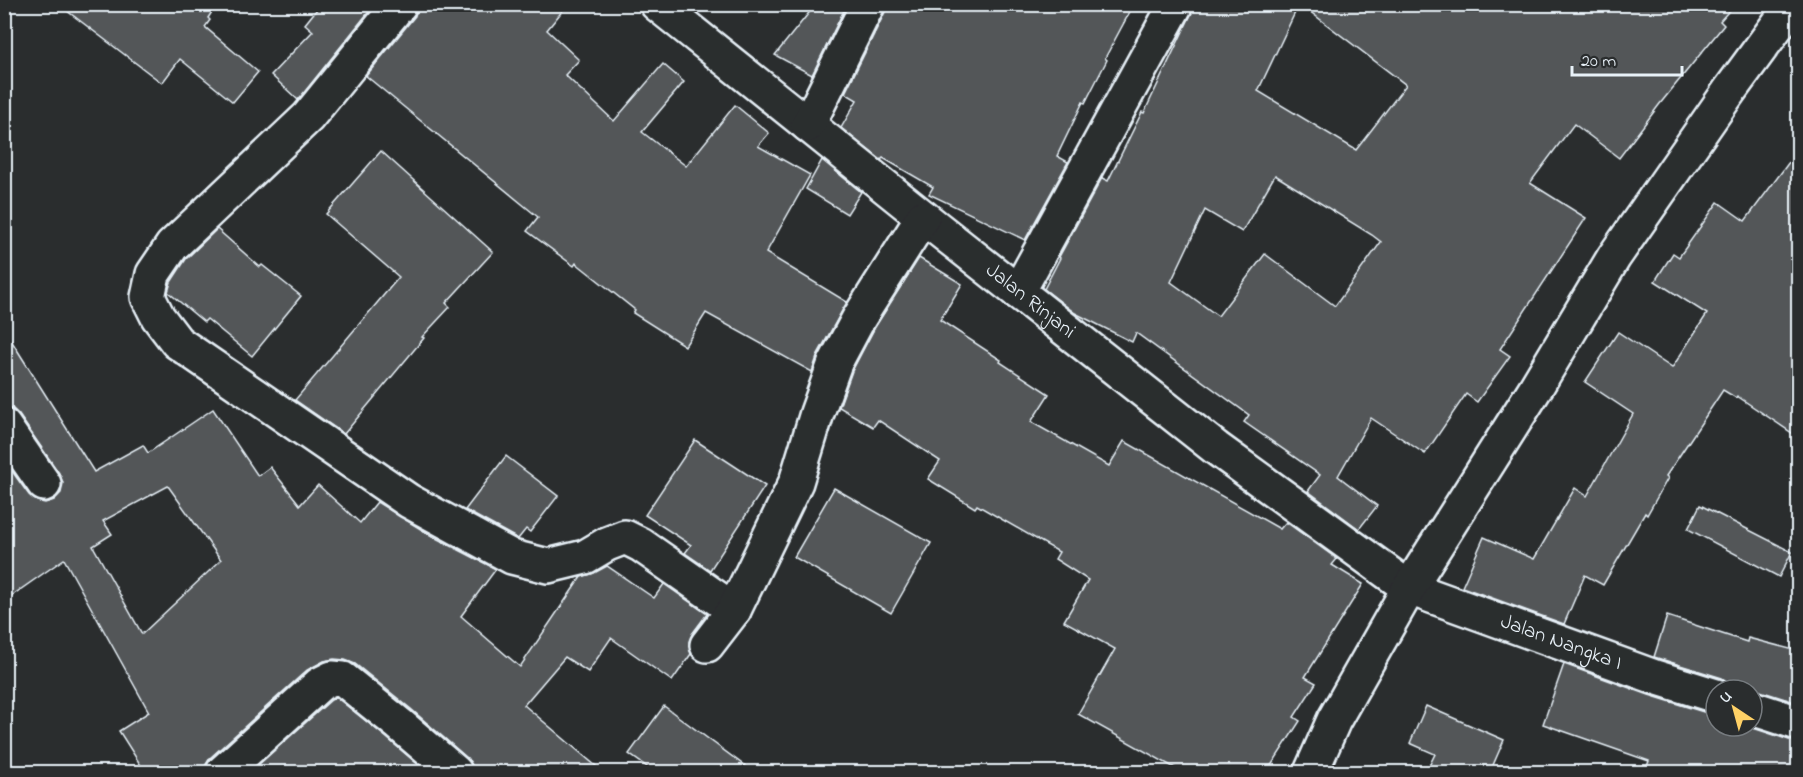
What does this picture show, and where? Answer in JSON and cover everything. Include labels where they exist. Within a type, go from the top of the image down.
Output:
[{"type":"street","points":[[400,4],[308,117],[172,246],[153,274],[148,297],[158,317],[177,342],[252,395],[410,501],[512,557],[548,566],[585,557],[625,537],[641,545],[734,610]]},
{"type":"street","name":"Jalan Rinjani","points":[[657,4],[1216,448],[1409,588]]},
{"type":"street","points":[[808,125],[868,4]]},
{"type":"street","points":[[1018,292],[1176,4]]},
{"type":"street","points":[[1311,772],[1334,720],[1409,588],[1535,389],[1614,257],[1793,4]]},
{"type":"street","points":[[707,645],[734,610],[796,482],[835,363],[860,318],[923,217]]},
{"type":"street","points":[[4,426],[44,484]]},
{"type":"street","name":"Jalan Nangka I","points":[[1409,588],[1655,677],[1704,692]]},
{"type":"street","points":[[223,772],[320,684],[332,678],[343,679],[455,772]]},
{"type":"street","points":[[1764,712],[1798,723]]},
{"type":"building","points":[[58,4],[217,4],[205,27],[258,72],[233,102],[180,59],[162,83]]},
{"type":"building","points":[[321,4],[375,4],[298,100],[271,75],[313,31],[305,24]]},
{"type":"building","points":[[418,4],[568,4],[547,30],[579,60],[565,75],[614,121],[663,64],[684,82],[642,132],[686,166],[735,105],[769,133],[758,146],[810,175],[766,253],[847,302],[818,354],[812,372],[706,313],[685,346],[633,313],[635,310],[576,263],[574,266],[527,231],[538,217],[366,76],[415,16]]},
{"type":"building","points":[[816,4],[847,4],[812,75],[775,55]]},
{"type":"building","points":[[886,4],[1134,4],[1057,156],[1068,162],[1025,240],[929,194],[933,187],[883,158],[881,160],[841,128],[857,100],[845,93],[885,12]]},
{"type":"building","points":[[1196,4],[1299,4],[1258,91],[1356,150],[1406,85],[1300,4],[1735,4],[1720,21],[1724,25],[1619,158],[1574,124],[1530,183],[1586,218],[1500,349],[1510,356],[1477,402],[1466,394],[1425,454],[1371,418],[1338,476],[1377,506],[1359,529],[1308,491],[1320,475],[1244,422],[1249,415],[1136,333],[1132,342],[1075,313],[1044,289],[1102,178],[1108,181],[1142,112],[1144,113]],"holes":[[[1275,175],[1381,242],[1335,306],[1265,254],[1218,316],[1171,282],[1205,210],[1242,232]]]},
{"type":"building","points":[[1798,150],[1798,437],[1737,396],[1736,398],[1723,390],[1666,476],[1668,478],[1647,515],[1645,513],[1603,585],[1585,575],[1564,624],[1462,587],[1484,537],[1534,559],[1575,488],[1587,496],[1633,414],[1585,382],[1618,332],[1672,368],[1707,314],[1655,281],[1673,253],[1679,257],[1718,202],[1745,221]]},
{"type":"building","points":[[381,151],[493,252],[446,303],[450,307],[422,337],[424,338],[344,434],[295,400],[399,277],[326,214]]},
{"type":"building","points":[[822,160],[861,192],[847,214],[806,189]]},
{"type":"building","points":[[217,229],[260,267],[262,265],[301,296],[252,356],[207,319],[204,322],[168,292],[171,282],[186,259]]},
{"type":"building","points":[[919,258],[962,284],[940,320],[1049,394],[1031,422],[1109,466],[1124,441],[1280,529],[1286,522],[1337,559],[1332,565],[1363,584],[1305,677],[1316,683],[1294,717],[1300,721],[1267,772],[1182,772],[1078,714],[1115,649],[1064,621],[1088,580],[1055,559],[1059,552],[977,505],[975,508],[928,479],[940,461],[878,420],[873,427],[839,407],[852,371],[875,327]]},
{"type":"building","points":[[4,329],[94,472],[143,445],[148,453],[213,409],[258,476],[270,467],[300,505],[318,485],[360,523],[377,502],[432,536],[496,569],[461,616],[520,667],[581,577],[607,566],[654,598],[664,584],[707,614],[692,634],[689,642],[691,654],[672,681],[611,638],[588,672],[565,657],[524,705],[603,772],[473,772],[472,765],[467,758],[411,709],[355,664],[334,659],[324,661],[307,670],[210,758],[204,772],[145,772],[119,731],[149,712],[64,559],[4,601],[4,460],[29,495],[37,501],[45,503],[54,500],[61,493],[63,483],[59,473],[19,415],[13,409],[4,408]],"holes":[[[168,486],[221,560],[142,634],[93,546],[112,534],[103,521]]]},
{"type":"building","points":[[695,440],[765,486],[710,570],[685,553],[691,545],[645,515]]},
{"type":"building","points":[[506,456],[558,496],[530,532],[526,529],[518,539],[465,510]]},
{"type":"building","points":[[834,488],[931,543],[891,613],[794,557]]},
{"type":"building","points":[[1700,505],[1792,552],[1779,577],[1688,529]]},
{"type":"building","points":[[1667,616],[1747,642],[1748,638],[1798,651],[1798,689],[1795,702],[1764,692],[1764,678],[1722,678],[1654,657]]},
{"type":"building","points":[[1564,664],[1704,712],[1704,738],[1764,738],[1764,732],[1798,741],[1798,772],[1645,772],[1649,761],[1543,724]]},
{"type":"building","points":[[336,697],[427,772],[266,772],[258,765]]},
{"type":"building","points":[[664,706],[753,772],[654,772],[629,754]]},
{"type":"building","points":[[1426,706],[1504,740],[1490,772],[1426,772],[1435,754],[1410,743]]}]
